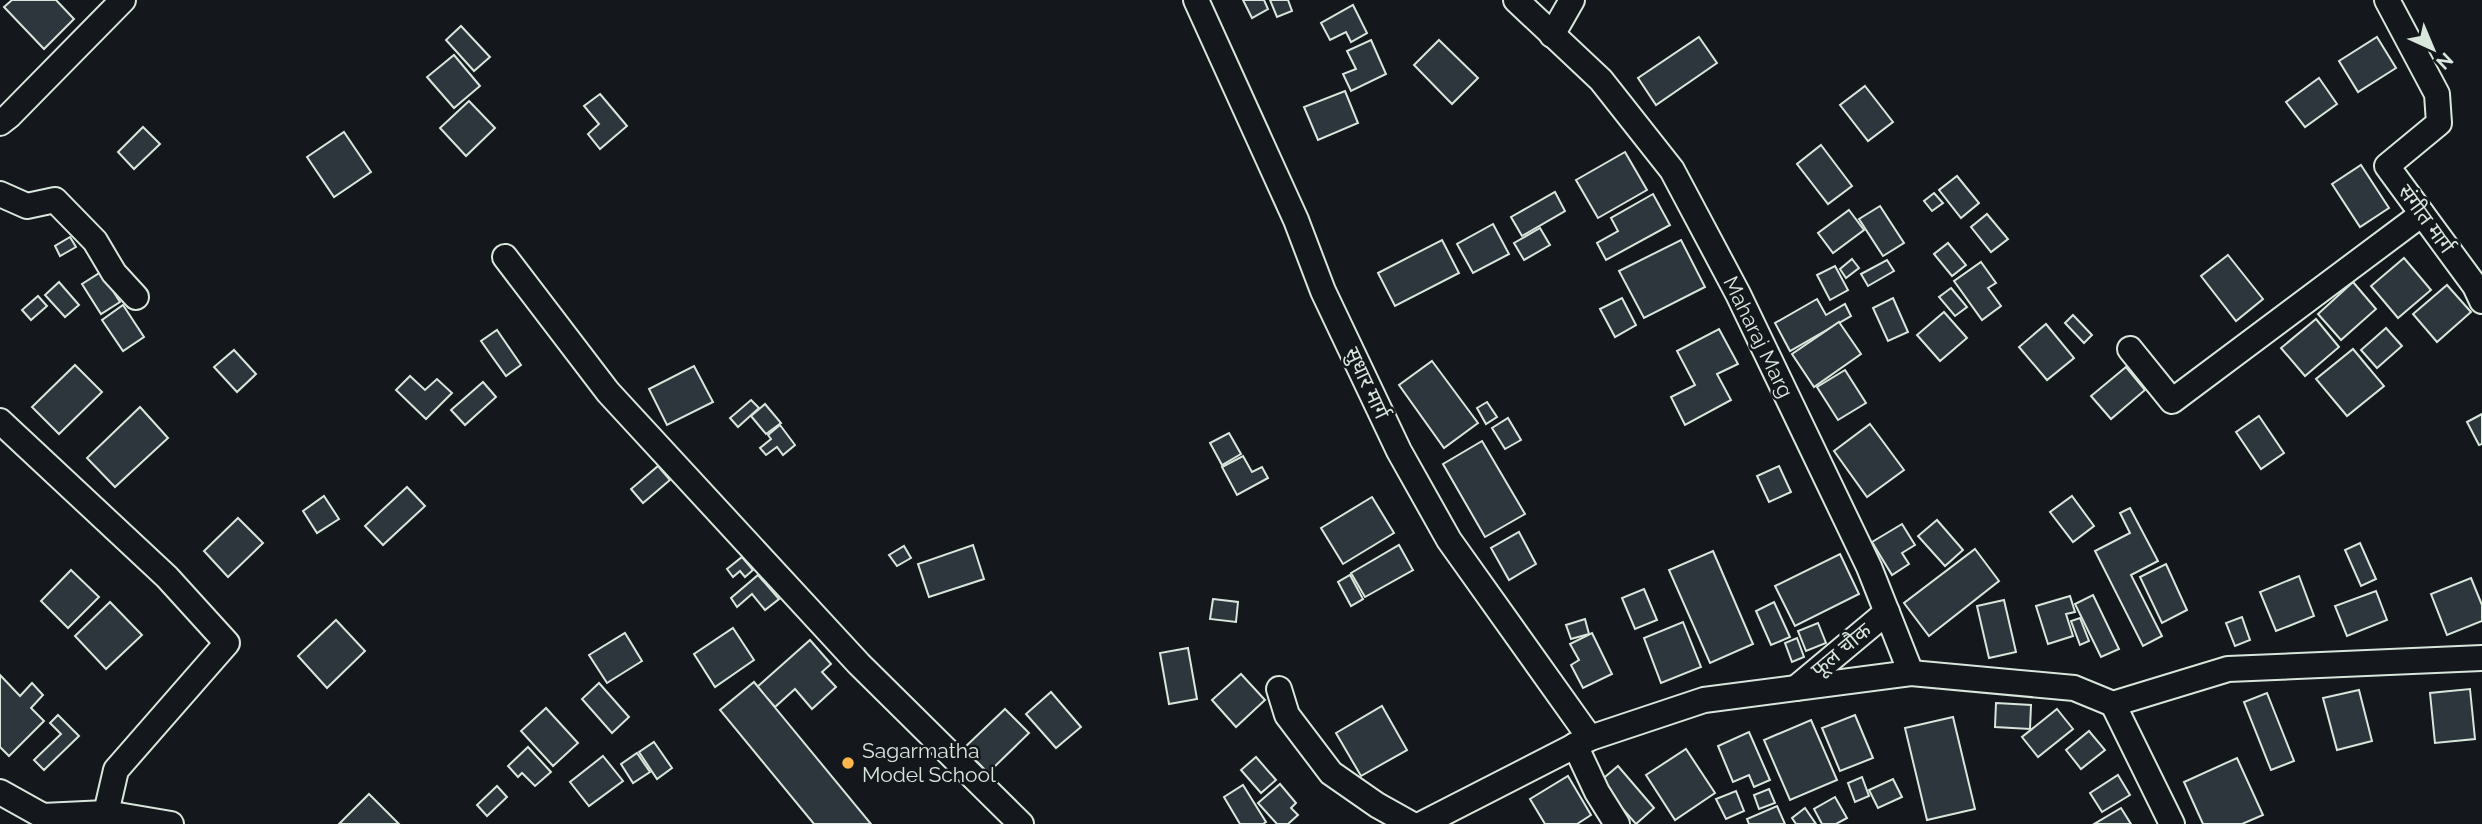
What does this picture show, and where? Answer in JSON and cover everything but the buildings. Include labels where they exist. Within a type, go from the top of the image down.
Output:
[{"type":"street","points":[[0,123],[123,0]]},
{"type":"street","name":"सुधार मार्ग","points":[[1196,0],[1296,220],[1323,291],[1399,450],[1449,540],[1582,742],[1597,792],[1617,824]]},
{"type":"street","name":"Maharaj Marg","points":[[1516,0],[1601,80],[1672,170],[1738,294],[1869,567],[1911,673]]},
{"type":"street","points":[[1552,35],[1573,0]]},
{"type":"street","name":"संगीत मार्ग","points":[[2387,0],[2437,94],[2439,124],[2387,166],[2475,286],[2482,301]]},
{"type":"street","points":[[0,194],[27,206],[55,200],[95,241],[114,273],[136,297]]},
{"type":"street","points":[[2130,349],[2172,401],[2423,214]]},
{"type":"street","points":[[505,257],[608,392],[851,655],[1021,824]]},
{"type":"street","points":[[0,421],[167,577],[227,643],[116,770],[106,813]]},
{"type":"street","name":"फूल चौक","points":[[1795,688],[1887,612]]},
{"type":"street","points":[[1423,824],[1582,742],[1704,699],[1911,673],[2074,688],[2113,704],[2228,669],[2482,658]]},
{"type":"street","points":[[1279,689],[1287,715],[1331,773],[1377,805],[1411,824]]},
{"type":"street","points":[[2113,704],[2172,824]]},
{"type":"street","points":[[0,792],[44,820],[106,813],[171,824]]},
{"type":"place","name":"Sagarmatha Model School","points":[[848,763]]}]
